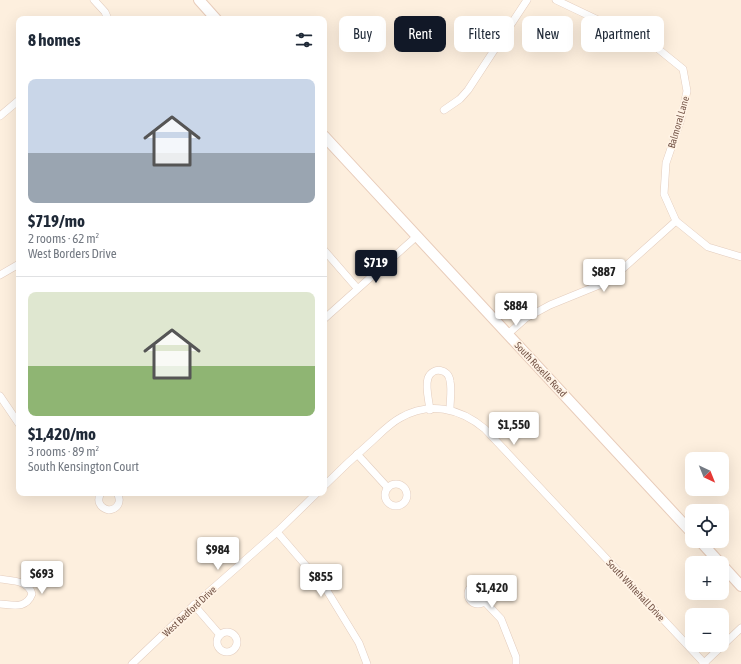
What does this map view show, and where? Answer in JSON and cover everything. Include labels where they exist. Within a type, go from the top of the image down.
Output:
[{"type":"main road","points":[[198,0],[213,16]]},
{"type":"main road","name":"South Roselle Road","points":[[327,139],[685,525]]},
{"type":"main road","points":[[706,548],[714,556]]},
{"type":"main road","points":[[729,573],[741,586]]},
{"type":"street","points":[[94,0],[107,16]]},
{"type":"street","points":[[444,110],[460,99],[468,90],[527,0]]},
{"type":"street","name":"Balmoral Lane","points":[[556,0],[657,48],[683,69],[687,91],[681,119],[666,163],[664,194],[676,221]]},
{"type":"street","points":[[0,116],[16,103]]},
{"type":"street","points":[[508,334],[526,318],[550,305],[609,281],[676,221],[708,247],[741,257]]},
{"type":"street","points":[[327,316],[417,236]]},
{"type":"street","points":[[327,253],[357,288]]},
{"type":"street","points":[[0,275],[16,266]]},
{"type":"street","points":[[327,483],[357,454],[400,418],[422,410],[430,410],[428,378],[434,371],[445,371],[448,375],[450,380],[450,409]]},
{"type":"street","points":[[0,396],[16,421]]},
{"type":"street","name":"South Whitehall Drive","points":[[430,410],[442,408],[450,409],[464,414],[476,421],[485,429],[704,664]]},
{"type":"street","points":[[357,454],[388,488]]},
{"type":"street","points":[[100,496],[100,503],[105,509],[109,510],[117,507],[119,504],[120,500],[118,496]]},
{"type":"street","name":"West Bedford Drive","points":[[132,664],[194,605],[277,532],[314,496]]},
{"type":"street","points":[[277,532],[326,589],[359,643],[367,664]]},
{"type":"street","points":[[0,579],[24,583],[31,589],[32,594],[30,601],[22,605],[0,604]]},
{"type":"street","points":[[485,602],[501,619],[516,658],[516,664]]},
{"type":"street","points":[[194,605],[220,635]]},
{"type":"street","points":[[704,664],[741,628]]}]
